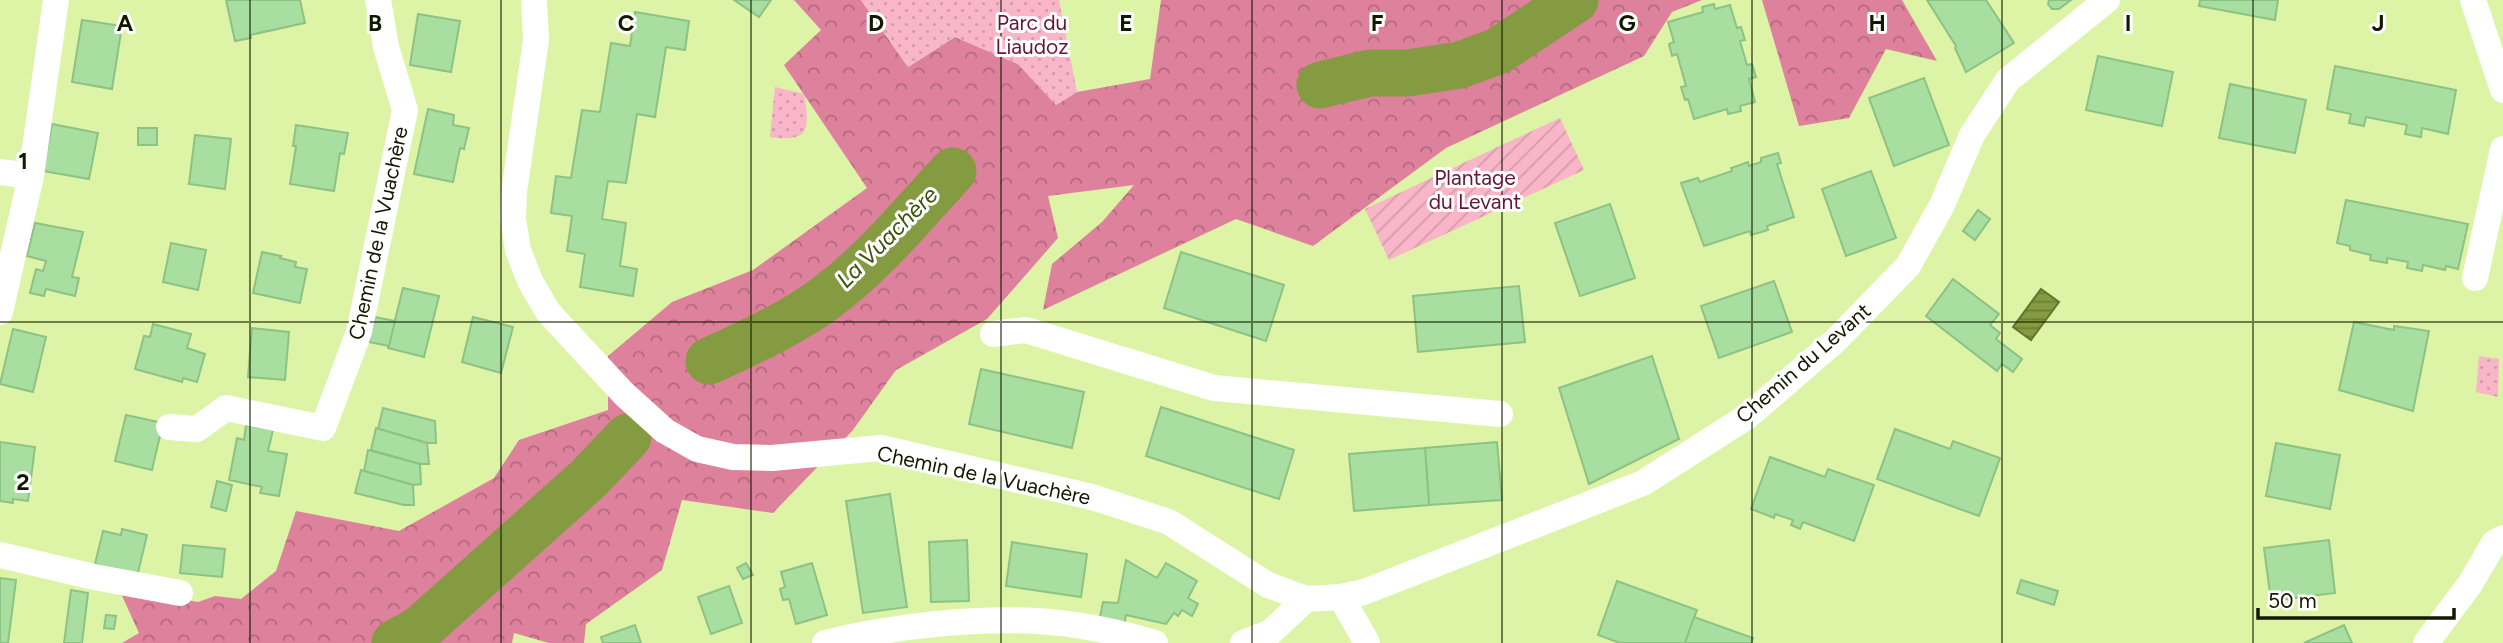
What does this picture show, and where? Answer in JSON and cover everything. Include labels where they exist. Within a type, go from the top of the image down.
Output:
[{"type":"street","points":[[0,312],[31,176],[56,0]]},
{"type":"street","name":"Chemin de la Vuachère","points":[[169,426],[197,429],[226,408],[323,428],[359,332],[405,110],[386,47],[378,0]]},
{"type":"street","name":"Chemin de la Vuachère","points":[[534,0],[536,40],[514,192],[513,219],[519,250],[530,281],[548,312],[624,394],[665,431],[697,449],[733,457],[772,458],[881,448],[1092,497],[1169,522],[1268,585],[1306,599],[1341,597]]},
{"type":"street","name":"Chemin du Levant","points":[[1341,597],[1364,592],[1643,483],[1748,416],[1835,341],[1908,266],[1942,205],[1972,135],[2008,80],[2108,0]]},
{"type":"street","points":[[2473,0],[2503,90]]},
{"type":"street","points":[[2488,0],[2503,41]]},
{"type":"street","points":[[2475,278],[2503,149]]},
{"type":"street","points":[[0,172],[31,176]]},
{"type":"street","points":[[993,334],[1026,330],[1214,388],[1500,414]]},
{"type":"street","points":[[2426,643],[2470,584],[2494,543],[2503,538]]},
{"type":"street","points":[[0,555],[94,577],[180,593]]},
{"type":"street","points":[[1341,597],[1367,643]]},
{"type":"street","points":[[1243,643],[1271,632],[1306,599]]},
{"type":"street","points":[[825,643],[915,626],[1049,622],[1121,633],[1155,643]]},
{"type":"green space","points":[[794,0],[861,0],[908,67],[955,37],[1018,64],[1056,105],[1077,92],[1150,79],[1161,0],[1702,0],[1672,12],[1644,56],[1446,148],[1313,246],[1236,219],[1043,310],[1052,264],[1102,222],[1134,185],[1048,196],[1058,238],[987,319],[896,370],[853,430],[773,513],[682,500],[662,570],[586,624],[584,643],[549,643],[514,633],[512,643],[122,643],[139,633],[118,587],[198,602],[215,596],[241,599],[276,571],[296,511],[399,531],[494,478],[519,440],[608,410],[608,356],[672,302],[753,270],[867,188],[784,65],[821,30]]},
{"type":"green space","name":"Parc du Liaudoz","points":[[861,0],[1059,0],[1077,92],[1056,105],[1018,64],[955,37],[908,67]]},
{"type":"green space","points":[[1762,0],[1902,0],[1937,61],[1886,49],[1849,118],[1799,126]]},
{"type":"green space","points":[[775,87],[804,94],[807,116],[800,135],[793,138],[770,137]]},
{"type":"green space","name":"Plantage du Levant","points":[[1560,118],[1584,170],[1389,260],[1365,209]]},
{"type":"green space","points":[[2479,356],[2499,359],[2498,397],[2476,392]]},
{"type":"shaded area","points":[[2041,289],[2059,302],[2031,340],[2013,327]]},
{"type":"building","points":[[226,0],[300,0],[305,23],[235,41]]},
{"type":"building","points":[[734,0],[771,0],[759,17]]},
{"type":"building","points":[[1927,0],[1986,0],[2014,43],[1966,72],[1956,46]]},
{"type":"building","points":[[2049,0],[2071,0],[2059,9],[2052,9],[2048,4]]},
{"type":"building","points":[[2200,0],[2278,0],[2275,20],[2199,6]]},
{"type":"building","points":[[1714,4],[1715,9],[1730,5],[1737,28],[1741,27],[1745,40],[1740,41],[1747,65],[1752,64],[1756,77],[1749,79],[1755,102],[1740,106],[1741,111],[1728,114],[1727,109],[1694,119],[1681,87],[1686,86],[1677,54],[1672,56],[1669,44],[1674,42],[1668,22],[1703,12],[1702,7]]},
{"type":"building","points":[[635,12],[689,21],[685,50],[666,47],[655,117],[637,114],[626,183],[608,181],[602,219],[626,223],[620,266],[637,269],[633,296],[580,287],[585,254],[567,251],[572,216],[551,213],[556,176],[571,178],[582,110],[600,112],[611,43],[630,46]]},
{"type":"building","points":[[418,14],[460,21],[451,72],[410,65]]},
{"type":"building","points":[[82,20],[122,26],[112,89],[72,82]]},
{"type":"building","points":[[2098,56],[2173,72],[2162,126],[2086,110]]},
{"type":"building","points":[[2335,66],[2456,90],[2448,134],[2422,128],[2421,137],[2405,134],[2407,125],[2366,117],[2364,126],[2349,123],[2351,114],[2327,109]]},
{"type":"building","points":[[1924,78],[1949,145],[1894,166],[1869,98]]},
{"type":"building","points":[[2230,84],[2306,100],[2295,153],[2219,138]]},
{"type":"building","points":[[428,109],[454,115],[453,125],[469,128],[464,149],[460,148],[453,182],[414,174]]},
{"type":"building","points":[[52,124],[98,133],[89,179],[43,171]]},
{"type":"building","points":[[296,125],[348,133],[344,154],[340,153],[334,191],[290,184],[296,146],[293,146]]},
{"type":"building","points":[[138,128],[157,128],[157,145],[138,145]]},
{"type":"building","points":[[195,135],[231,139],[225,189],[189,184]]},
{"type":"building","points":[[1778,153],[1781,163],[1777,164],[1794,217],[1767,226],[1768,230],[1751,235],[1750,231],[1704,246],[1681,183],[1698,178],[1700,182],[1732,171],[1731,168],[1748,162],[1749,166],[1761,162],[1761,158]]},
{"type":"building","points":[[1871,171],[1896,238],[1846,256],[1822,189]]},
{"type":"building","points":[[2346,200],[2468,224],[2458,269],[2446,266],[2445,270],[2423,265],[2422,271],[2407,268],[2408,262],[2387,258],[2387,263],[2370,260],[2371,255],[2350,250],[2350,246],[2337,243]]},
{"type":"building","points":[[1610,204],[1635,278],[1580,296],[1555,223]]},
{"type":"building","points":[[1978,210],[1990,219],[1975,240],[1963,231]]},
{"type":"building","points":[[35,223],[83,232],[72,277],[79,278],[75,296],[46,289],[44,296],[30,293],[36,269],[43,271],[46,261],[27,256]]},
{"type":"building","points":[[171,243],[206,250],[198,290],[163,282]]},
{"type":"building","points":[[262,252],[281,256],[280,258],[296,262],[295,267],[307,269],[300,303],[253,293]]},
{"type":"building","points":[[1181,252],[1284,285],[1266,341],[1164,308]]},
{"type":"building","points":[[1953,279],[1999,314],[1990,325],[2000,333],[1996,339],[2022,359],[2013,372],[2002,364],[1997,371],[1926,316]]},
{"type":"building","points":[[1774,281],[1792,332],[1719,358],[1701,306]]},
{"type":"building","points":[[1519,286],[1525,342],[1418,352],[1413,296]]},
{"type":"building","points":[[403,288],[439,296],[424,357],[388,348]]},
{"type":"building","points":[[375,317],[395,321],[389,346],[369,342]]},
{"type":"building","points":[[473,317],[513,327],[501,373],[462,362]]},
{"type":"building","points":[[2354,322],[2394,330],[2394,326],[2429,331],[2413,411],[2339,390]]},
{"type":"building","points":[[153,324],[191,334],[187,348],[205,354],[197,382],[183,378],[182,382],[135,369],[144,336],[150,337]]},
{"type":"building","points":[[252,328],[289,332],[285,380],[248,377]]},
{"type":"building","points":[[13,329],[46,337],[33,392],[0,384]]},
{"type":"building","points":[[1652,356],[1679,439],[1589,484],[1559,388]]},
{"type":"building","points":[[981,369],[1084,392],[1072,448],[969,424]]},
{"type":"building","points":[[1161,407],[1294,450],[1279,499],[1146,456]]},
{"type":"building","points":[[383,408],[435,421],[436,443],[427,443],[378,429]]},
{"type":"building","points":[[126,415],[163,423],[152,470],[115,461]]},
{"type":"building","points":[[246,425],[273,430],[268,451],[287,454],[279,496],[260,493],[262,487],[229,480],[237,438],[244,440]]},
{"type":"building","points":[[376,428],[427,443],[429,464],[420,464],[371,450]]},
{"type":"building","points":[[1895,429],[1950,449],[1953,441],[2000,458],[1979,516],[1877,479]]},
{"type":"building","points":[[0,442],[35,447],[28,501],[0,501]]},
{"type":"building","points":[[1497,442],[1502,500],[1429,505],[1425,448]]},
{"type":"building","points":[[2276,443],[2340,455],[2330,509],[2266,496]]},
{"type":"building","points":[[1425,448],[1429,505],[1354,511],[1349,454]]},
{"type":"building","points":[[368,450],[420,464],[421,484],[413,485],[364,471]]},
{"type":"building","points":[[1770,457],[1825,477],[1828,469],[1874,485],[1854,541],[1803,522],[1800,529],[1791,525],[1793,520],[1775,514],[1774,518],[1751,509]]},
{"type":"building","points":[[361,470],[413,485],[414,505],[355,493]]},
{"type":"building","points":[[217,481],[232,485],[226,511],[211,507]]},
{"type":"building","points":[[890,494],[907,607],[863,613],[846,501]]},
{"type":"building","points":[[122,529],[147,535],[136,581],[95,564],[103,531],[121,535]]},
{"type":"building","points":[[967,540],[969,601],[931,602],[929,542]]},
{"type":"building","points":[[2329,540],[2335,593],[2271,601],[2264,548]]},
{"type":"building","points":[[1012,542],[1087,554],[1081,597],[1006,586]]},
{"type":"building","points":[[183,545],[225,549],[222,577],[180,573]]},
{"type":"building","points":[[1126,560],[1157,578],[1166,563],[1197,581],[1188,598],[1198,604],[1192,616],[1182,610],[1178,616],[1174,613],[1166,624],[1126,615],[1123,630],[1098,627],[1103,602],[1118,603]]},
{"type":"building","points":[[746,563],[753,575],[743,579],[737,568]]},
{"type":"building","points":[[812,563],[827,615],[796,624],[789,599],[783,600],[780,589],[785,587],[781,572]]},
{"type":"building","points":[[0,578],[16,580],[8,643],[0,643]]},
{"type":"building","points":[[2021,580],[2058,591],[2054,605],[2017,593]]},
{"type":"building","points":[[1617,581],[1697,610],[1685,643],[1620,643],[1598,635]]},
{"type":"building","points":[[729,586],[742,623],[711,634],[698,597]]},
{"type":"building","points":[[71,590],[88,593],[82,643],[64,643]]},
{"type":"building","points":[[106,615],[116,616],[114,629],[104,628]]},
{"type":"building","points":[[1694,617],[1753,638],[1751,643],[1685,643]]},
{"type":"building","points":[[635,625],[641,643],[603,643],[601,637]]},
{"type":"building","points":[[2344,625],[2352,643],[2304,643]]},
{"type":"waterway","name":"La Vuachère","points":[[1320,85],[1370,73],[1408,73],[1460,65],[1498,51],[1575,0]]},
{"type":"waterway","name":"La Vuachère","points":[[709,361],[785,324],[845,283],[877,253],[953,171]]},
{"type":"waterway","name":"La Vuachère","points":[[395,643],[419,630],[588,479],[628,437]]}]
